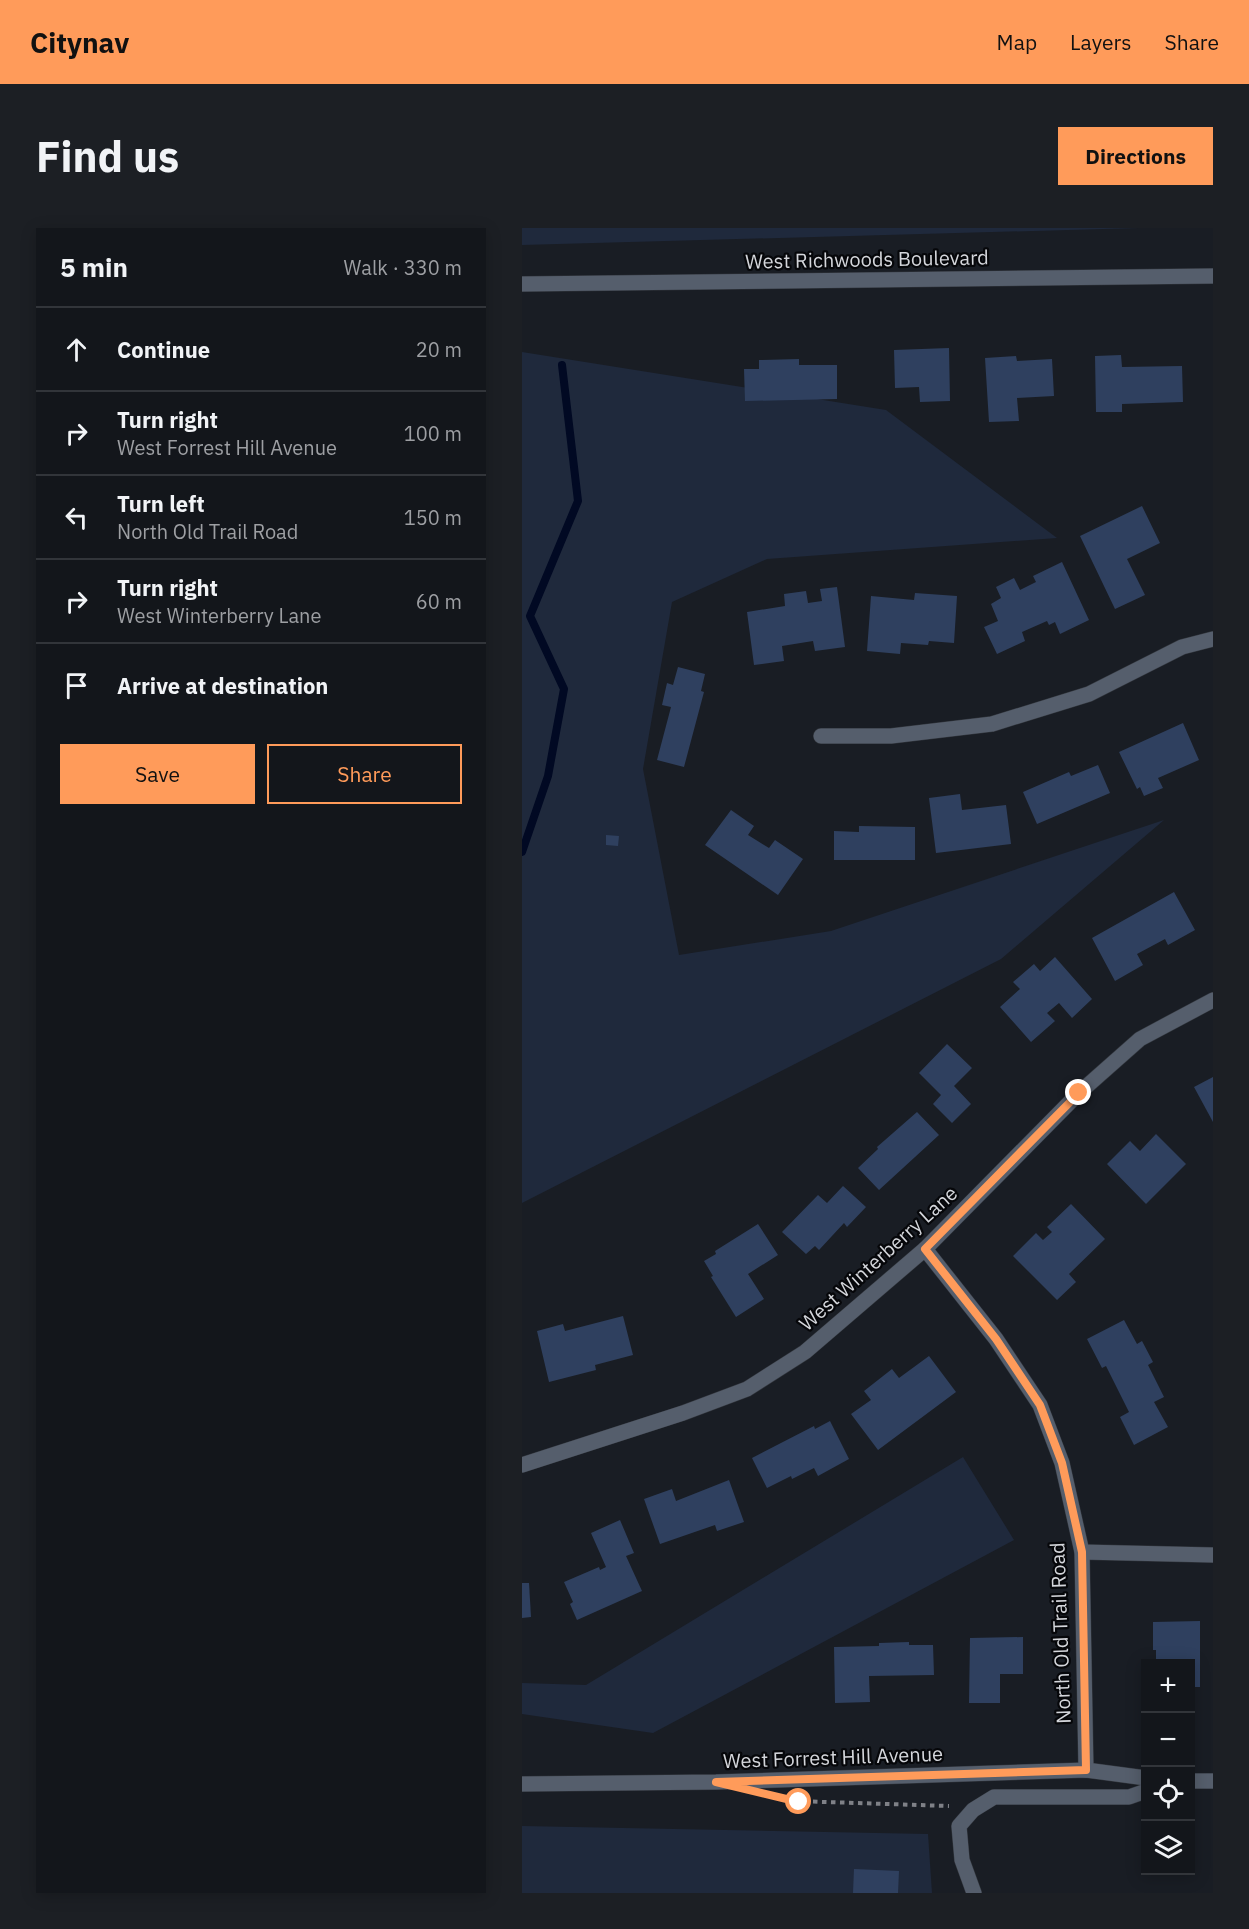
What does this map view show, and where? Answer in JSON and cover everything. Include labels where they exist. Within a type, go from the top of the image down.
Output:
[{"type":"street","name":"West Richwoods Boulevard","points":[[522,284],[1213,276]]},
{"type":"street","points":[[821,736],[891,736],[992,724],[1089,694],[1182,647],[1213,639]]},
{"type":"street","name":"West Winterberry Lane","points":[[522,1465],[683,1413],[747,1389],[805,1352],[925,1249],[1079,1093],[1140,1039],[1213,1000]]},
{"type":"street","name":"North Old Trail Road","points":[[925,1249],[996,1339],[1040,1405],[1062,1463],[1082,1552],[1086,1770]]},
{"type":"street","points":[[1082,1552],[1213,1554]]},
{"type":"street","name":"West Forrest Hill Avenue","points":[[522,1784],[716,1782],[1086,1770],[1141,1777]]},
{"type":"street","points":[[1195,1781],[1213,1781]]},
{"type":"street","points":[[974,1893],[963,1860],[959,1826],[973,1810],[994,1797],[1129,1797],[1141,1793]]},
{"type":"path","points":[[788,1799],[799,1802],[954,1806],[973,1810]]},
{"type":"shaded area","points":[[522,228],[1139,228],[522,245]]},
{"type":"shaded area","points":[[522,352],[886,410],[1057,538],[767,559],[672,602],[643,769],[679,955],[831,931],[1164,820],[1001,959],[522,1203]]},
{"type":"shaded area","points":[[963,1457],[1014,1540],[653,1733],[522,1714],[522,1683],[586,1685]]},
{"type":"shaded area","points":[[522,1826],[928,1834],[932,1893],[522,1893]]},
{"type":"building","points":[[949,348],[950,401],[920,402],[919,387],[895,388],[894,350]]},
{"type":"building","points":[[1121,355],[1122,367],[1182,366],[1183,402],[1122,404],[1122,412],[1096,412],[1095,356]]},
{"type":"building","points":[[1016,356],[1017,361],[1052,359],[1054,396],[1017,398],[1019,421],[989,422],[985,358]]},
{"type":"building","points":[[799,359],[799,365],[837,365],[837,399],[745,401],[744,369],[759,369],[759,360]]},
{"type":"building","points":[[1142,506],[1160,543],[1127,559],[1145,595],[1115,609],[1080,536]]},
{"type":"building","points":[[1062,562],[1089,620],[1060,634],[1055,622],[1049,625],[1047,621],[1022,632],[1025,641],[997,654],[984,627],[998,621],[991,604],[1001,598],[996,587],[1014,578],[1020,590],[1036,582],[1033,576]]},
{"type":"building","points":[[837,587],[845,647],[815,651],[813,641],[782,646],[784,661],[754,665],[747,612],[785,606],[784,594],[806,591],[808,603],[822,601],[820,589]]},
{"type":"building","points":[[915,593],[957,596],[954,643],[929,641],[928,645],[901,643],[900,654],[867,651],[871,596],[914,600]]},
{"type":"building","points":[[678,667],[705,674],[701,691],[704,692],[684,767],[657,760],[671,707],[662,705],[667,683],[673,685]]},
{"type":"building","points":[[1183,723],[1199,760],[1158,778],[1163,788],[1144,796],[1140,787],[1137,789],[1119,752]]},
{"type":"building","points":[[1098,765],[1110,793],[1037,824],[1023,792],[1069,772],[1071,776]]},
{"type":"building","points":[[960,794],[962,810],[1006,805],[1011,844],[936,853],[929,798]]},
{"type":"building","points":[[731,810],[754,826],[748,835],[769,848],[775,840],[803,859],[778,895],[705,845]]},
{"type":"building","points":[[859,826],[915,827],[915,860],[834,860],[834,831],[859,832]]},
{"type":"building","points":[[606,835],[619,836],[618,846],[606,845]]},
{"type":"building","points":[[1174,892],[1195,930],[1168,945],[1165,939],[1137,954],[1143,965],[1115,981],[1092,938]]},
{"type":"building","points":[[1055,957],[1092,999],[1072,1018],[1059,1003],[1047,1013],[1055,1021],[1031,1042],[1000,1007],[1020,989],[1013,982],[1034,964],[1040,971]]},
{"type":"building","points":[[947,1044],[972,1068],[954,1086],[971,1104],[952,1123],[933,1104],[941,1095],[919,1073]]},
{"type":"building","points":[[1213,1077],[1213,1122],[1194,1087]]},
{"type":"building","points":[[917,1112],[939,1135],[879,1190],[858,1168],[878,1149],[877,1147]]},
{"type":"building","points":[[1156,1134],[1186,1164],[1146,1204],[1107,1164],[1130,1141],[1140,1151]]},
{"type":"building","points":[[843,1186],[866,1207],[847,1227],[844,1223],[819,1250],[815,1246],[806,1254],[782,1232],[818,1195],[827,1203]]},
{"type":"building","points":[[1071,1204],[1105,1239],[1069,1274],[1076,1282],[1057,1300],[1013,1256],[1036,1233],[1043,1240],[1052,1232],[1047,1227]]},
{"type":"building","points":[[758,1224],[778,1255],[748,1274],[764,1299],[736,1317],[711,1277],[713,1276],[704,1261],[716,1254],[715,1251]]},
{"type":"building","points":[[623,1316],[633,1355],[595,1365],[596,1370],[549,1382],[537,1331],[563,1324],[565,1331]]},
{"type":"building","points":[[1124,1320],[1137,1344],[1142,1341],[1153,1362],[1148,1365],[1164,1397],[1154,1402],[1168,1427],[1134,1445],[1120,1417],[1129,1412],[1106,1366],[1102,1368],[1087,1339]]},
{"type":"building","points":[[929,1356],[956,1392],[878,1450],[851,1414],[871,1400],[864,1391],[892,1369],[899,1378]]},
{"type":"building","points":[[830,1421],[849,1459],[818,1476],[814,1468],[767,1488],[752,1458],[814,1426],[815,1429]]},
{"type":"building","points":[[729,1480],[744,1522],[717,1531],[715,1525],[660,1544],[644,1499],[672,1489],[676,1501]]},
{"type":"building","points":[[620,1520],[634,1553],[626,1556],[642,1591],[577,1620],[570,1604],[573,1602],[564,1582],[599,1567],[600,1570],[606,1567],[591,1533]]},
{"type":"building","points":[[522,1583],[529,1583],[531,1617],[522,1618]]},
{"type":"building","points":[[1200,1621],[1200,1687],[1195,1687],[1195,1659],[1156,1659],[1156,1650],[1153,1650],[1153,1622]]},
{"type":"building","points":[[1023,1637],[1023,1674],[1000,1674],[1000,1703],[969,1703],[970,1638]]},
{"type":"building","points":[[909,1642],[909,1645],[933,1645],[934,1675],[869,1676],[870,1702],[835,1703],[834,1647],[879,1646],[879,1643]]},
{"type":"building","points":[[854,1869],[899,1871],[898,1893],[853,1893]]},
{"type":"waterway","points":[[522,852],[548,776],[564,689],[530,616],[578,501],[562,365]]},
{"type":"route","points":[[799,1802],[716,1782],[1086,1770],[1082,1552],[1062,1463],[1040,1405],[996,1339],[925,1249],[1079,1093]]}]
